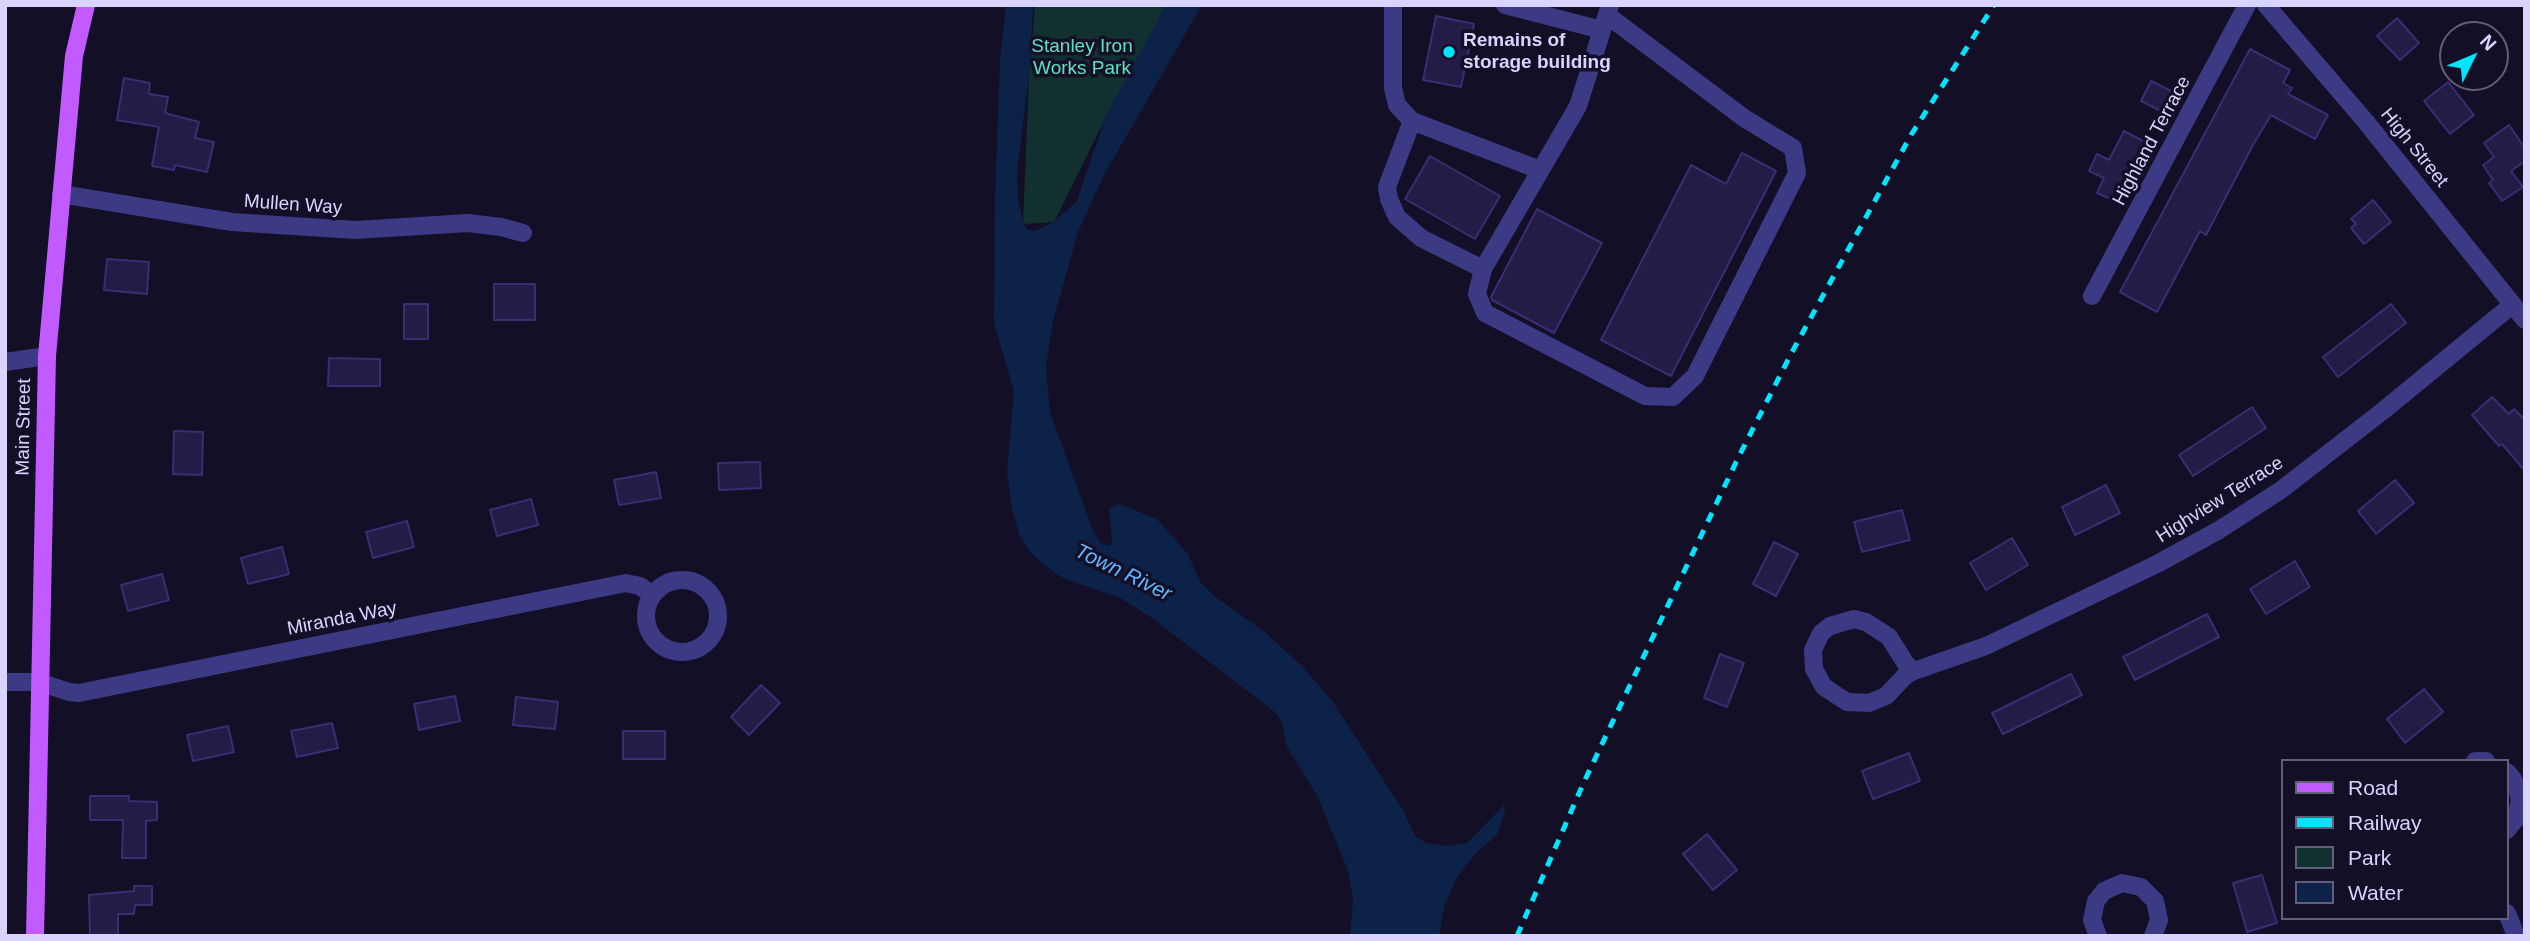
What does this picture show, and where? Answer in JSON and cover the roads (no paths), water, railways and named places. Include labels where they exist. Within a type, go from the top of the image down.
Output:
[{"type":"main road","name":"Main Street","points":[[36,936],[47,356],[74,56],[86,5]]},
{"type":"street","points":[[1393,5],[1393,88],[1397,105],[1412,121],[1540,170]]},
{"type":"street","points":[[1505,5],[1606,17],[1744,118],[1793,148],[1797,173],[1695,376],[1673,397],[1644,396],[1485,313],[1477,294],[1483,268],[1577,106],[1606,17]]},
{"type":"street","name":"Highland Terrace","points":[[2092,296],[2247,5]]},
{"type":"street","name":"High Street","points":[[2266,5],[2366,122],[2525,320]]},
{"type":"street","points":[[1412,121],[1387,187],[1397,217],[1421,238],[1483,268]]},
{"type":"street","name":"Mullen Way","points":[[61,194],[232,222],[355,230],[468,223],[523,233]]},
{"type":"street","name":"Highview Terrace","points":[[1914,671],[1906,664],[1889,637],[1866,622],[1854,619],[1830,625],[1821,633],[1813,650],[1812,659],[1818,679],[1835,696],[1847,702],[1869,703],[1886,696],[1905,676],[1914,671],[2024,630],[2219,530],[2316,464],[2512,305]]},
{"type":"street","points":[[5,362],[47,356]]},
{"type":"street","points":[[672,580],[697,582],[707,589],[715,600],[718,624],[713,636],[692,651],[667,649],[657,642],[646,619],[652,595],[672,580]]},
{"type":"street","name":"Miranda Way","points":[[5,682],[39,682],[79,693],[626,583],[640,586],[652,595]]},
{"type":"street","points":[[2509,774],[2520,802],[2515,820],[2509,828]]},
{"type":"street","points":[[2098,936],[2092,920],[2096,901],[2104,891],[2122,883],[2141,887],[2155,901],[2159,920],[2153,936]]},
{"type":"street","points":[[2509,918],[2516,936]]},
{"type":"water","name":"Town River","points":[[1006,5],[1033,5],[1030,67],[1017,172],[1023,224],[1028,230],[1035,231],[1054,222],[1077,201],[1105,118],[1166,5],[1202,5],[1104,175],[1078,232],[1053,321],[1046,366],[1050,412],[1093,531],[1101,544],[1109,546],[1112,542],[1109,508],[1120,504],[1157,519],[1188,554],[1200,582],[1217,598],[1266,633],[1304,668],[1333,702],[1404,812],[1415,836],[1426,843],[1447,846],[1467,843],[1504,805],[1505,812],[1497,835],[1477,852],[1458,876],[1444,906],[1439,936],[1350,936],[1353,899],[1348,871],[1318,797],[1287,747],[1282,723],[1276,713],[1152,618],[1120,598],[1063,578],[1044,565],[1029,551],[1019,534],[1012,509],[1007,472],[1014,391],[994,323],[1000,60]]},
{"type":"railway","points":[[1517,936],[1583,784],[1738,458],[1792,352],[1911,135],[1994,5]]},
{"type":"place","name":"Remains of storage building","points":[[1449,52]]},
{"type":"park label","name":"Stanley Iron Works Park","points":[[1082,58]]}]
